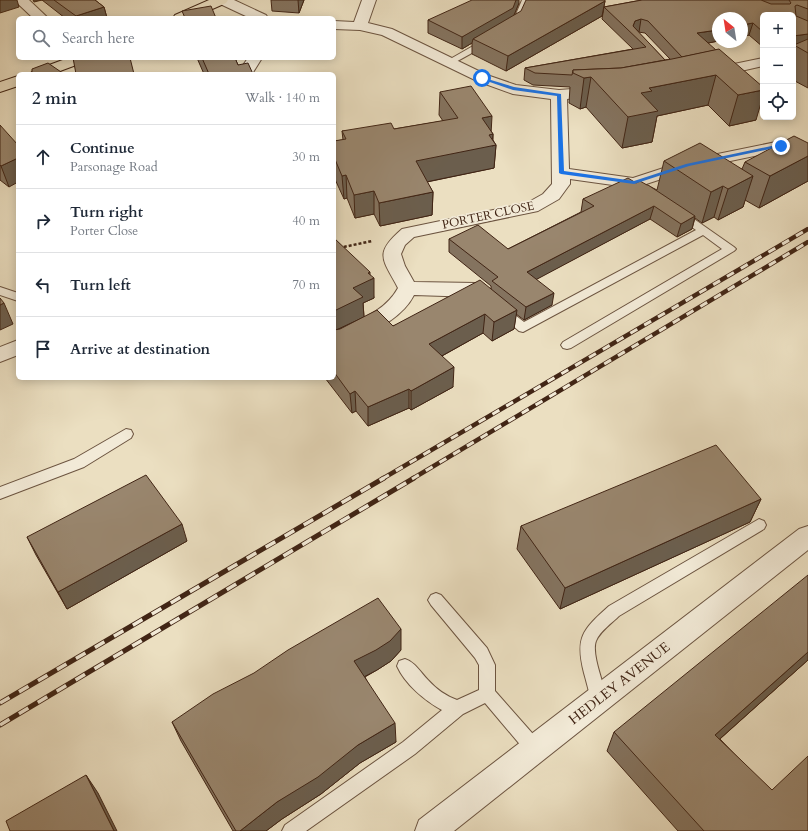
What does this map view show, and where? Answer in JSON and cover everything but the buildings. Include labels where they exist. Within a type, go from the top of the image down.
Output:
[{"type":"main road","points":[[185,16],[222,0]]},
{"type":"main road","points":[[44,72],[76,60]]},
{"type":"main road","points":[[0,87],[16,82]]},
{"type":"street","points":[[21,0],[39,16]]},
{"type":"street","points":[[222,0],[257,16]]},
{"type":"street","points":[[360,26],[369,0]]},
{"type":"street","points":[[336,25],[360,26],[387,32],[496,84],[532,92],[559,95],[614,90]]},
{"type":"street","points":[[693,76],[760,63]]},
{"type":"street","name":"PORTER CLOSE","points":[[408,288],[403,277],[395,268],[391,257],[393,248],[400,239],[408,233],[532,207],[548,200],[557,193],[561,184],[559,95]]},
{"type":"street","points":[[561,173],[640,187],[688,165],[781,146],[808,161]]},
{"type":"street","points":[[336,341],[390,312],[401,301],[408,288],[479,293]]},
{"type":"street","points":[[0,355],[16,348]]},
{"type":"street","name":"HEDLEY AVENUE","points":[[430,831],[534,748],[808,536]]},
{"type":"lane","points":[[504,30],[516,23],[519,19],[522,6],[526,0]]},
{"type":"lane","points":[[449,62],[493,38]]},
{"type":"lane","points":[[568,345],[730,249],[672,209]]},
{"type":"lane","points":[[494,305],[523,328],[703,231]]},
{"type":"lane","points":[[0,291],[16,296]]},
{"type":"lane","points":[[0,493],[79,463],[126,434]]},
{"type":"lane","points":[[599,698],[588,658],[588,639],[598,625],[614,611],[759,525]]},
{"type":"lane","points":[[436,600],[481,653],[487,665],[487,694],[534,748]]},
{"type":"lane","points":[[406,666],[432,696],[443,703],[457,708]]},
{"type":"lane","points":[[291,831],[409,748],[457,708],[487,694]]},
{"type":"railway","points":[[382,479],[808,229]]},
{"type":"railway","points":[[412,479],[808,242]]},
{"type":"railway","points":[[0,703],[384,478]]},
{"type":"railway","points":[[0,725],[414,478]]},
{"type":"route","points":[[482,78],[513,89],[559,95],[562,154],[561,173],[634,183],[688,165],[781,146]]}]
